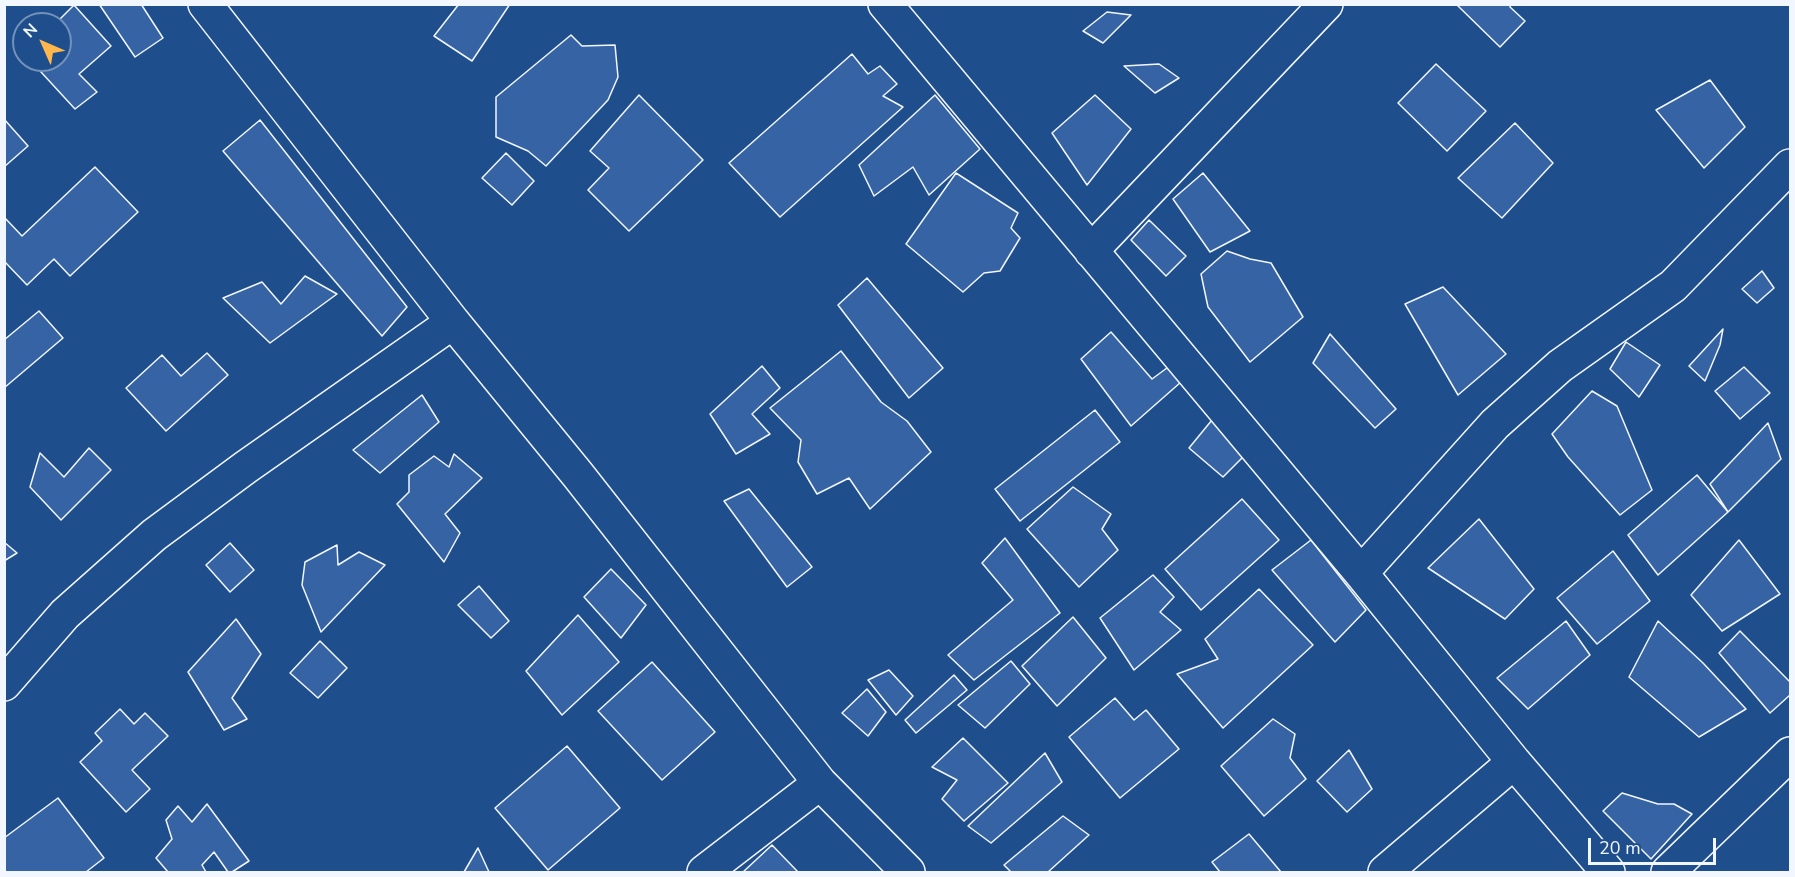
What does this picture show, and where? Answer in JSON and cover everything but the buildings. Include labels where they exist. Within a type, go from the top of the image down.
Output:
[{"type":"street","points":[[205,4],[453,322],[579,475],[820,783],[908,873]]},
{"type":"street","points":[[885,4],[1361,573],[1514,762],[1608,873]]},
{"type":"street","points":[[1091,251],[1326,4]]},
{"type":"street","points":[[1361,573],[1495,424],[1560,366],[1673,286],[1791,166]]},
{"type":"street","points":[[4,684],[65,614],[154,535],[246,466],[453,322]]},
{"type":"street","points":[[1668,873],[1791,754]]},
{"type":"street","points":[[1384,873],[1514,762]]},
{"type":"street","points":[[704,873],[820,783]]}]
